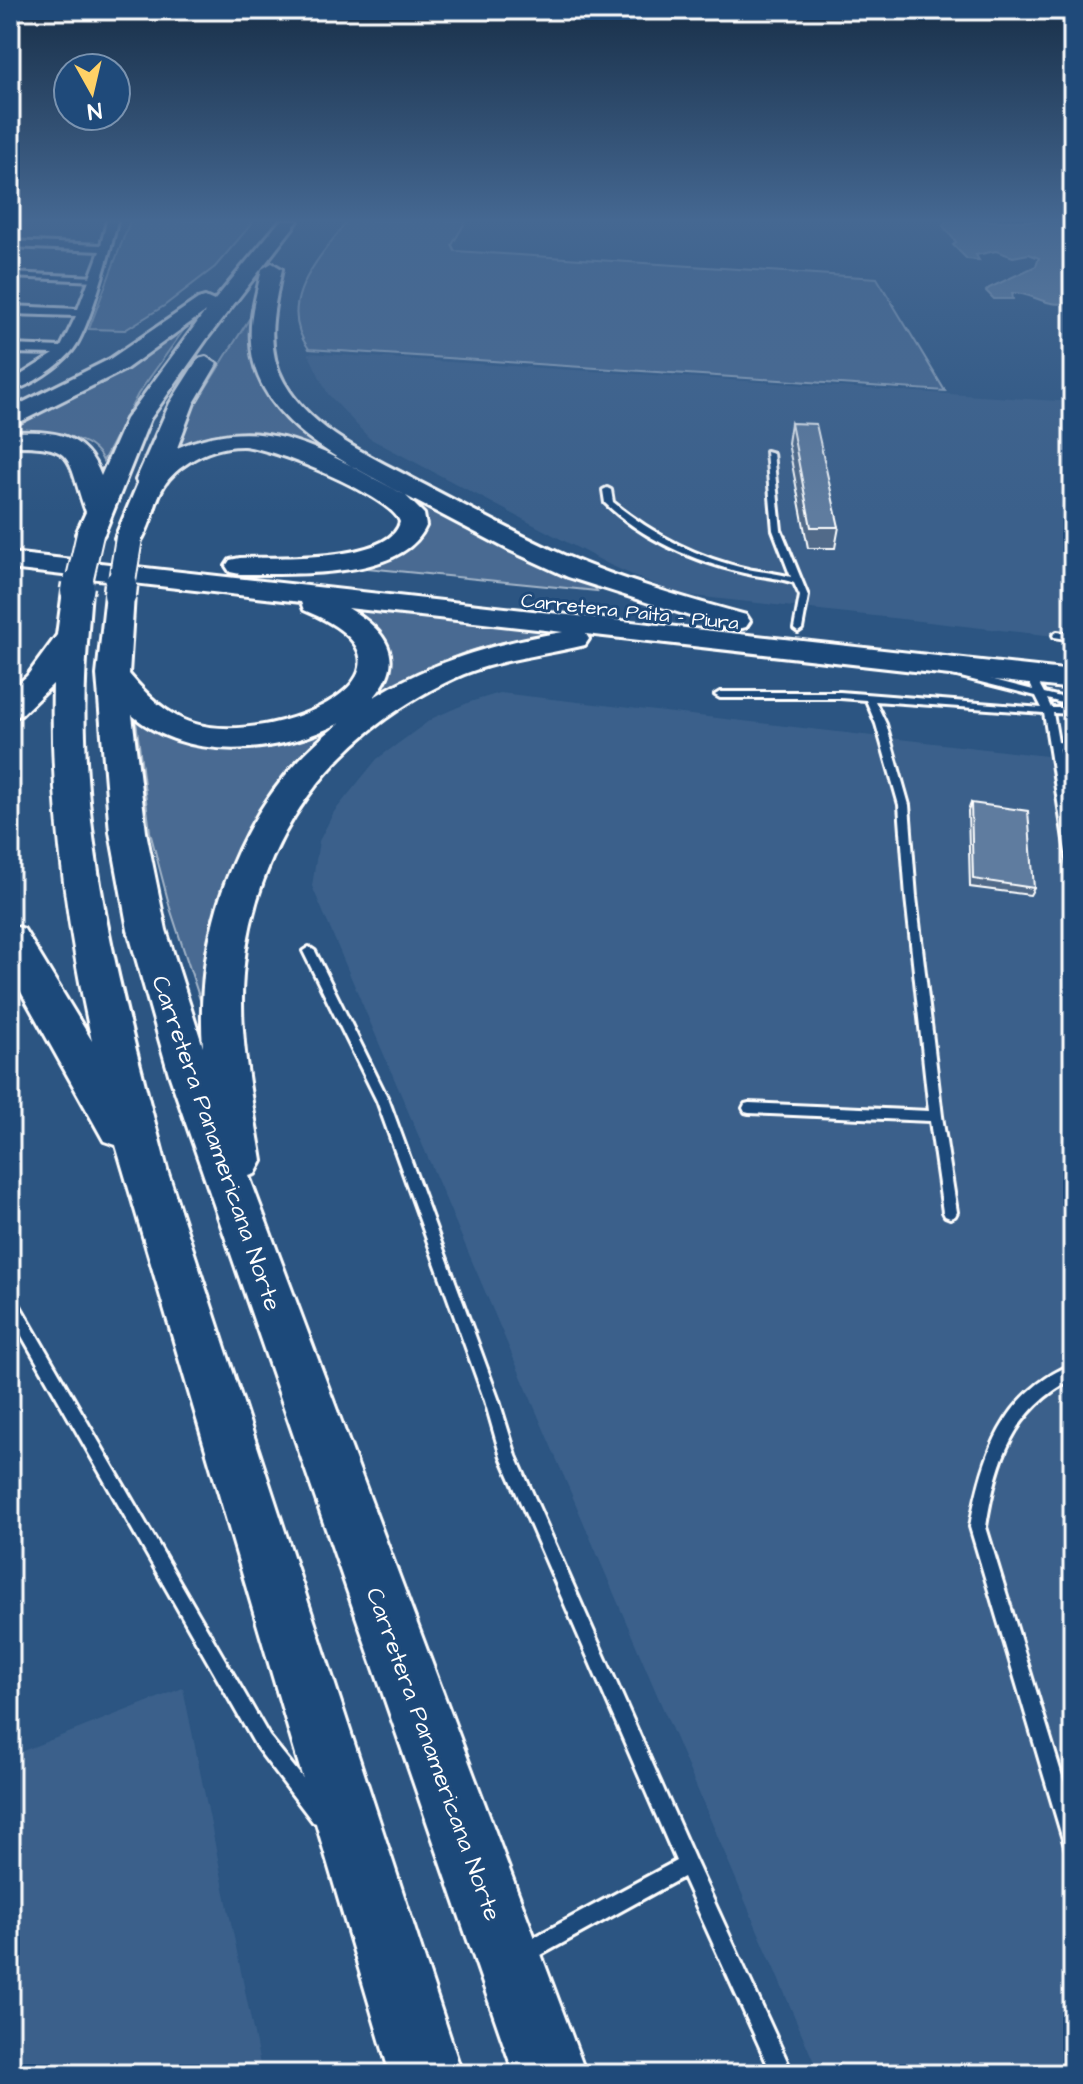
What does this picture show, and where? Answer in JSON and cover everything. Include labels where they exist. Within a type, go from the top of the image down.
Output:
[{"type":"highway","points":[[10,418],[118,364],[188,318]]},
{"type":"highway","name":"Carretera Panamericana Norte","points":[[214,318],[198,335],[138,419],[94,522],[77,591],[70,639],[70,758],[76,843],[91,944],[145,1173],[426,2074]]},
{"type":"highway","name":"Carretera Panamericana Norte","points":[[233,318],[182,403],[149,480],[129,538],[120,594],[113,675],[128,832],[147,930],[190,1074],[550,2074]]},
{"type":"highway","points":[[261,318],[260,347],[273,383],[288,404],[328,441],[555,561],[737,632]]},
{"type":"highway","points":[[10,439],[49,441],[80,454],[87,464],[94,522]]},
{"type":"highway","points":[[10,561],[233,576],[370,556],[397,546],[408,536],[414,520],[397,501],[297,450],[270,441],[238,439],[204,444],[173,459],[149,480]]},
{"type":"highway","name":"Carretera Paita - Piura","points":[[10,543],[187,562],[233,576],[737,632],[1037,686],[1073,680]]},
{"type":"highway","points":[[113,675],[144,709],[165,723],[190,732],[221,737],[271,734],[305,726],[334,713],[360,691],[371,676],[376,658],[373,643],[362,628],[344,616],[233,576]]},
{"type":"highway","name":"Carretera Paita - Piura","points":[[737,632],[798,629],[1073,660]]},
{"type":"highway","points":[[250,1245],[227,1072],[222,975],[232,911],[241,879],[279,808],[320,757],[369,714],[422,681],[464,662],[521,646],[573,639],[737,632]]},
{"type":"highway","points":[[10,708],[38,683],[70,639]]},
{"type":"highway","points":[[10,939],[145,1173]]},
{"type":"street","points":[[10,388],[42,371],[66,351],[79,318]]},
{"type":"street","points":[[10,349],[66,351]]},
{"type":"lane","points":[[769,453],[777,530],[804,596],[798,629]]},
{"type":"lane","points":[[607,490],[609,503],[628,520],[688,553],[737,569],[797,581]]},
{"type":"lane","points":[[1057,635],[1073,637]]},
{"type":"lane","points":[[1037,686],[1073,703]]},
{"type":"lane","points":[[1037,686],[1048,710],[1073,865]]},
{"type":"lane","points":[[720,695],[869,697],[1073,711]]},
{"type":"lane","points":[[869,697],[881,724],[904,805],[911,897],[950,1212]]},
{"type":"lane","points":[[1053,744],[1073,747]]},
{"type":"lane","points":[[309,951],[383,1101],[492,1401],[509,1457],[687,1865],[783,2074]]},
{"type":"lane","points":[[749,1108],[936,1116]]},
{"type":"lane","points":[[10,1302],[263,1742],[362,1870]]},
{"type":"lane","points":[[1073,1371],[1056,1378],[1022,1405],[999,1444],[984,1481],[978,1527],[1073,1843]]},
{"type":"lane","points":[[509,1961],[687,1865]]},
{"type":"shaded area","points":[[93,318],[144,318],[125,330],[89,329]]},
{"type":"shaded area","points":[[251,318],[251,351],[258,371],[373,479],[298,442],[274,434],[250,431],[199,440],[170,454],[193,408]]},
{"type":"shaded area","points":[[297,318],[901,318],[945,391],[309,349],[299,332]]},
{"type":"shaded area","points":[[188,324],[138,394],[103,461],[87,443],[75,439],[10,434],[10,423]]},
{"type":"shaded area","points":[[308,353],[1073,402],[1073,638],[676,594],[610,565],[369,438],[328,394]]},
{"type":"shaded area","points":[[393,489],[592,584],[597,591],[357,567],[392,557],[415,543],[423,534],[427,524],[424,513],[414,502]]},
{"type":"shaded area","points":[[346,608],[563,633],[510,641],[462,654],[416,674],[369,702],[383,669],[388,647],[377,629]]},
{"type":"shaded area","points":[[500,693],[1073,759],[1073,2074],[819,2074],[312,886],[319,841],[334,812],[377,759],[433,718]]},
{"type":"shaded area","points":[[135,713],[252,747],[305,737],[343,723],[309,754],[206,1018],[170,908],[150,832]]},
{"type":"shaded area","points":[[183,1688],[262,2074],[10,2074],[10,1756]]},
{"type":"building","points":[[791,423],[816,424],[839,527],[811,527]]},
{"type":"building","points":[[971,803],[1028,811],[1034,888],[973,879]]}]
